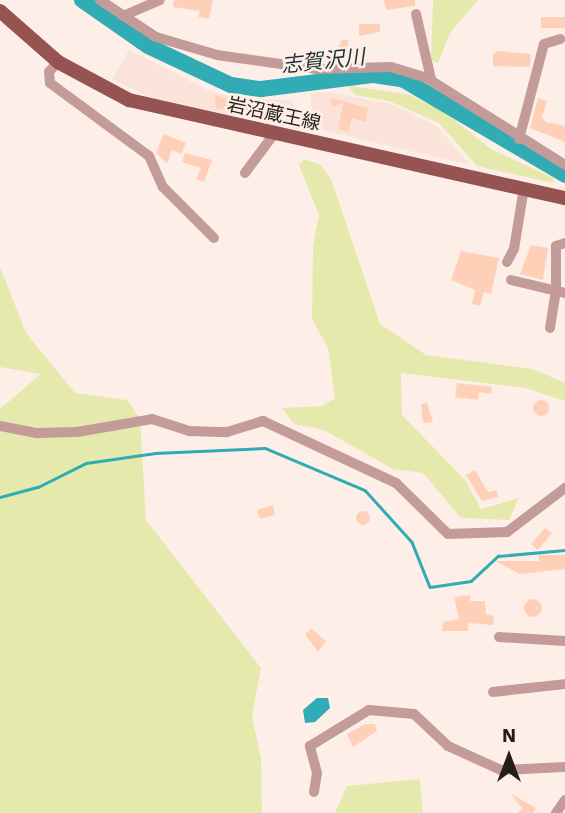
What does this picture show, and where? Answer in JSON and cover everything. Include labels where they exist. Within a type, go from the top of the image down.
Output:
[{"type":"main road","name":"岩沼蔵王線","points":[[2,13],[58,62],[129,100],[565,198]]},
{"type":"street","points":[[100,0],[156,37],[235,59],[317,69],[391,67],[431,79],[519,139],[565,165]]},
{"type":"street","points":[[123,16],[160,0]]},
{"type":"street","points":[[416,14],[431,79]]},
{"type":"street","points":[[519,139],[544,44],[560,38]]},
{"type":"street","points":[[58,62],[49,72],[50,83],[149,156],[163,187],[214,239]]},
{"type":"street","points":[[245,173],[274,134]]},
{"type":"street","points":[[507,261],[514,249],[524,188]]},
{"type":"street","points":[[550,328],[561,293],[556,246],[565,243]]},
{"type":"street","points":[[511,280],[561,293]]},
{"type":"street","points":[[0,426],[37,433],[77,432],[152,419],[190,430],[227,432],[263,421],[396,483],[448,534],[508,532],[565,488]]},
{"type":"street","points":[[499,636],[565,641]]},
{"type":"street","points":[[493,692],[565,684]]},
{"type":"street","points":[[314,792],[317,774],[310,746],[369,710],[414,714],[448,746],[501,770],[565,767]]},
{"type":"street","points":[[556,813],[565,800]]},
{"type":"shaded area","points":[[129,50],[211,92],[244,99],[292,100],[301,125],[296,129],[150,97],[112,79]]},
{"type":"shaded area","points":[[328,92],[391,104],[437,126],[470,165],[314,128],[310,93]]},
{"type":"green space","points":[[433,0],[478,0],[450,33],[438,63],[431,60]]},
{"type":"green space","points":[[348,86],[408,94],[444,112],[491,149],[553,178],[553,183],[477,166],[439,123],[389,101],[355,95]]},
{"type":"green space","points":[[304,159],[321,165],[331,179],[380,324],[426,355],[533,369],[565,383],[565,401],[526,388],[401,373],[402,415],[465,480],[481,509],[519,498],[509,520],[461,518],[423,473],[393,469],[324,430],[294,424],[282,408],[322,406],[335,398],[328,348],[312,319],[313,246],[319,215],[299,165]]},
{"type":"green space","points":[[0,267],[26,333],[75,393],[127,400],[140,419],[146,520],[261,668],[252,716],[261,759],[262,813],[0,813],[0,409],[41,374],[0,367]]},
{"type":"green space","points":[[420,779],[423,813],[335,813],[347,786]]},
{"type":"water","points":[[317,698],[328,698],[330,708],[315,722],[305,723],[303,710]]},
{"type":"building","points":[[174,0],[213,0],[209,19],[198,17],[200,11],[173,7]]},
{"type":"building","points":[[384,0],[415,0],[415,6],[386,10]]},
{"type":"building","points":[[541,17],[565,17],[565,28],[541,28]]},
{"type":"building","points":[[359,24],[380,24],[380,32],[359,36]]},
{"type":"building","points":[[342,40],[348,40],[349,57],[329,59],[328,48],[338,48]]},
{"type":"building","points":[[498,51],[531,54],[530,67],[493,66],[493,54]]},
{"type":"building","points":[[215,95],[252,106],[250,113],[216,108]]},
{"type":"building","points":[[330,98],[368,108],[365,122],[352,118],[348,132],[338,129],[343,103],[332,107]]},
{"type":"building","points":[[538,98],[547,101],[542,117],[546,122],[565,126],[565,142],[530,128]]},
{"type":"building","points":[[164,134],[186,143],[181,154],[172,150],[167,163],[156,153]]},
{"type":"building","points":[[185,153],[212,160],[204,182],[196,179],[201,168],[182,162]]},
{"type":"building","points":[[531,245],[548,248],[543,280],[520,274]]},
{"type":"building","points":[[461,251],[499,258],[491,294],[484,292],[480,306],[472,304],[475,290],[451,280]]},
{"type":"building","points":[[457,383],[492,387],[491,394],[479,392],[478,400],[455,397]]},
{"type":"building","points":[[538,400],[544,400],[549,408],[547,414],[538,416],[533,411],[533,405]]},
{"type":"building","points":[[427,403],[433,422],[423,423],[421,404]]},
{"type":"building","points":[[475,470],[488,492],[497,490],[498,497],[482,501],[466,475]]},
{"type":"building","points":[[273,505],[275,515],[260,519],[257,510]]},
{"type":"building","points":[[360,511],[366,511],[370,518],[366,525],[360,525],[356,521],[356,515]]},
{"type":"building","points":[[545,528],[552,533],[538,550],[531,544]]},
{"type":"building","points":[[539,555],[565,555],[565,569],[520,574],[495,561],[539,561]]},
{"type":"building","points":[[470,595],[470,601],[485,601],[486,614],[494,616],[493,625],[468,623],[468,631],[442,631],[443,622],[459,619],[454,597]]},
{"type":"building","points":[[533,599],[539,602],[542,608],[539,614],[533,617],[527,614],[524,608],[527,602]]},
{"type":"building","points":[[312,629],[326,641],[318,652],[305,634]]},
{"type":"building","points":[[365,724],[375,724],[377,731],[353,747],[347,734]]},
{"type":"building","points":[[510,793],[536,808],[533,813],[518,813],[522,808]]},
{"type":"waterway","name":"志賀沢川","points":[[82,0],[148,46],[231,85],[261,89],[374,75],[404,80],[565,175]]},
{"type":"waterway","points":[[0,497],[38,487],[86,463],[155,453],[265,448],[365,490],[412,542],[430,587],[471,581],[498,556],[565,550]]}]
